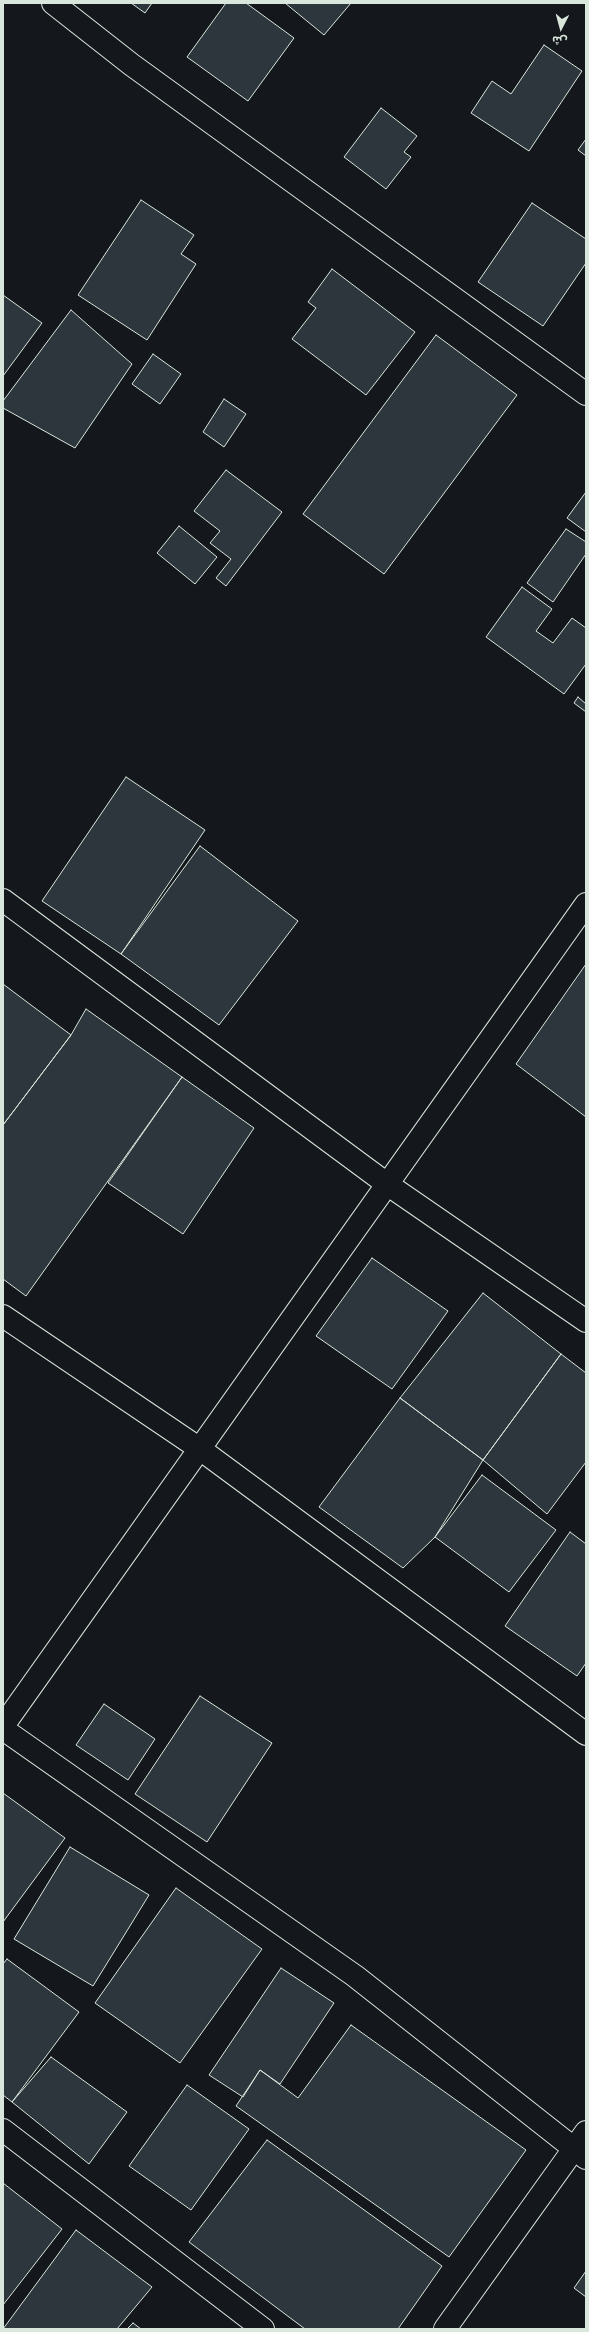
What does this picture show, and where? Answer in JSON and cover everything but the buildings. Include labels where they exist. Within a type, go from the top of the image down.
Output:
[{"type":"street","points":[[53,3],[139,70],[586,394]]},
{"type":"street","points":[[3,900],[388,1184],[586,1321]]},
{"type":"street","points":[[444,2329],[582,2146],[355,1976],[3,1727],[586,904]]},
{"type":"street","points":[[3,1316],[200,1449],[586,1734]]},
{"type":"street","points":[[3,2130],[262,2329]]}]
